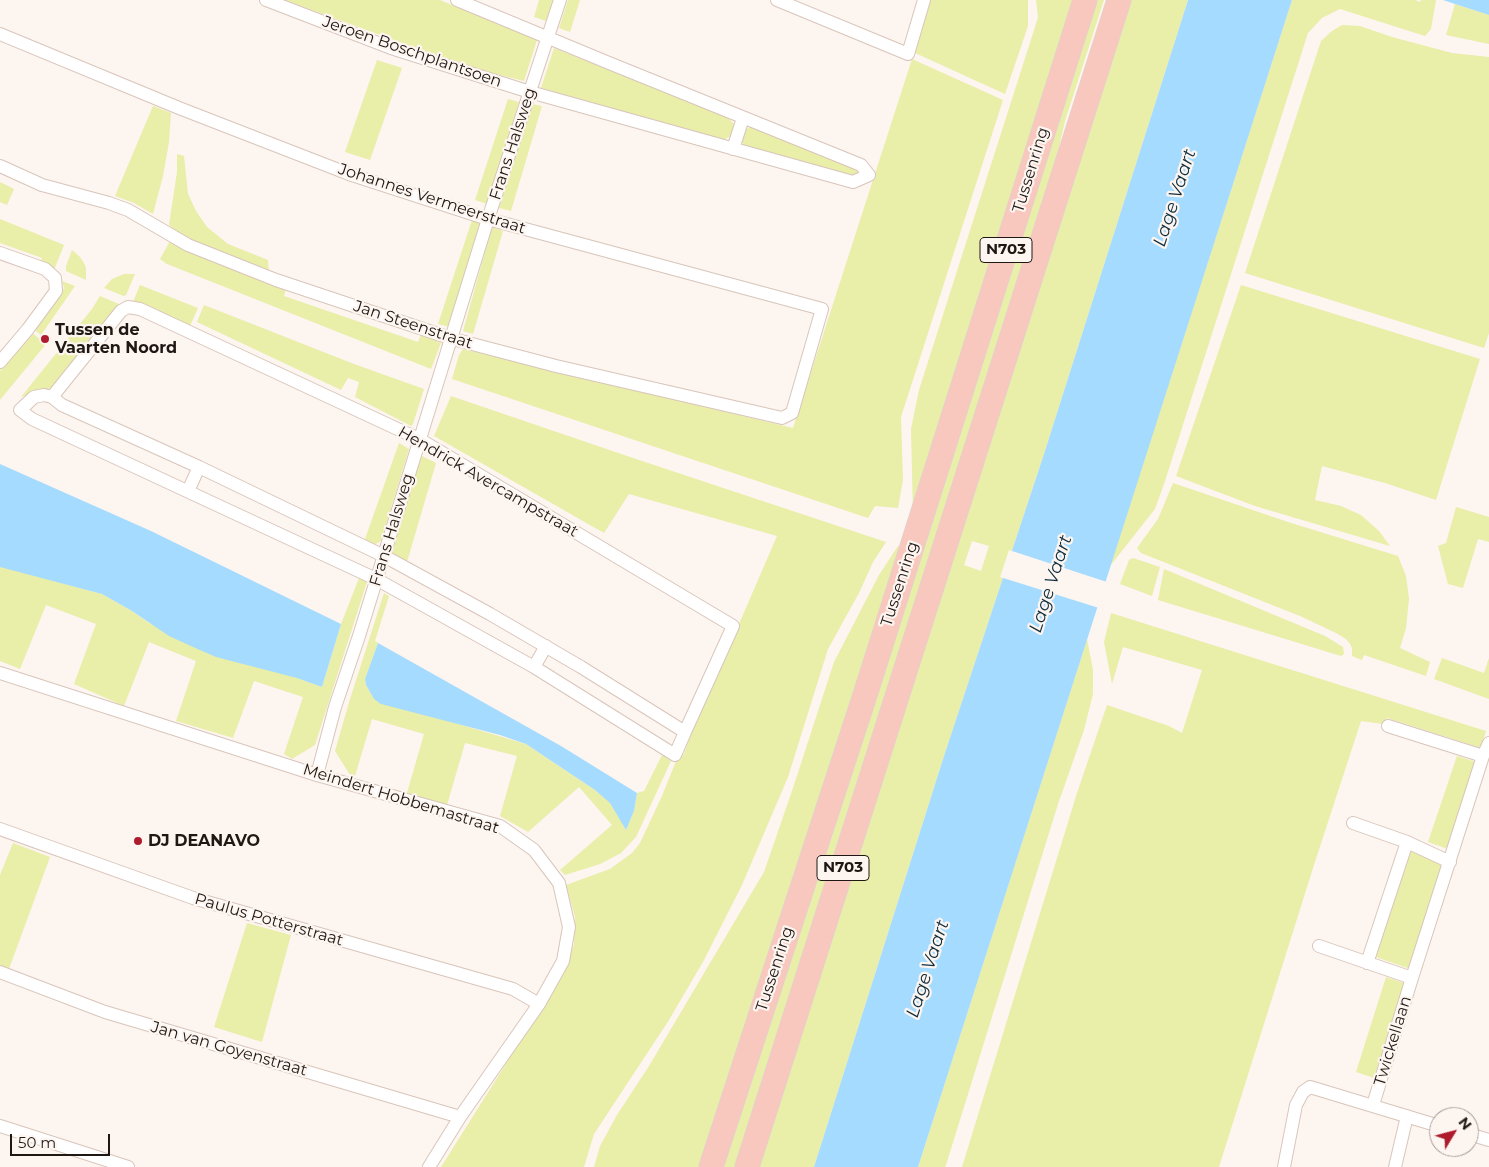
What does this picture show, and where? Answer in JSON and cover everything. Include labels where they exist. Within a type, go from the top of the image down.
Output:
[{"type":"highway","name":"Tussenring","points":[[711,1167],[862,704],[1085,0]]},
{"type":"highway","name":"Tussenring","points":[[747,1167],[1119,0]]},
{"type":"street","name":"Jeroen Boschplantsoen","points":[[266,0],[391,48],[530,92],[853,182],[869,175],[861,165],[457,0]]},
{"type":"street","name":"Frans Halsweg","points":[[317,775],[335,707],[384,556],[419,439],[453,339],[488,219],[560,0]]},
{"type":"street","points":[[777,0],[908,54],[924,0]]},
{"type":"street","name":"Johannes Vermeerstraat","points":[[0,34],[179,108],[349,174],[488,219],[822,309],[807,364]]},
{"type":"street","points":[[733,148],[743,118]]},
{"type":"street","name":"Jan Steenstraat","points":[[0,166],[42,185],[128,210],[188,245],[276,280],[453,339],[556,366],[782,418],[792,413],[807,364]]},
{"type":"street","points":[[0,253],[46,269],[55,278],[56,291],[28,329],[0,362]]},
{"type":"street","name":"Hendrick Avercampstraat","points":[[52,397],[121,311],[128,307],[140,309],[419,439],[733,626],[685,732]]},
{"type":"street","points":[[44,395],[52,397],[62,406],[199,467],[384,556],[546,646],[685,732],[676,755],[534,667],[376,580],[188,490],[32,419],[20,410],[34,396],[44,395]]},
{"type":"street","points":[[188,490],[199,467]]},
{"type":"street","points":[[534,667],[546,646]]},
{"type":"street","name":"Meindert Hobbemastraat","points":[[0,673],[317,775],[500,826],[534,850],[559,883],[569,927],[563,962],[539,1004],[460,1117],[429,1167]]},
{"type":"street","points":[[1388,726],[1483,756]]},
{"type":"street","name":"Twickellaan","points":[[1373,1105],[1483,756],[1489,743]]},
{"type":"street","points":[[1354,823],[1407,842],[1450,862]]},
{"type":"street","name":"Paulus Potterstraat","points":[[0,830],[193,898],[513,989],[539,1004]]},
{"type":"street","points":[[1367,963],[1407,842]]},
{"type":"street","name":"Twickellaan","points":[[1318,946],[1412,978]]},
{"type":"street","name":"Jan van Goyenstraat","points":[[0,972],[105,1012],[460,1117]]},
{"type":"street","points":[[1284,1167],[1296,1104],[1303,1092],[1310,1087],[1429,1123]]},
{"type":"street","points":[[1395,1167],[1407,1116]]},
{"type":"street","points":[[0,1126],[128,1167]]},
{"type":"green space","points":[[284,0],[440,0],[537,40],[524,81],[471,68]]},
{"type":"green space","points":[[539,0],[553,0],[546,21],[534,17]]},
{"type":"green space","points":[[568,0],[580,0],[570,32],[559,28]]},
{"type":"green space","points":[[929,0],[1028,0],[1028,26],[1005,94],[913,52]]},
{"type":"green space","points":[[1036,0],[1077,0],[913,514],[911,429],[919,390],[1038,17]]},
{"type":"green space","points":[[1092,0],[1104,0],[1065,121],[1040,231],[738,1167],[721,1167]]},
{"type":"green space","points":[[1129,0],[1188,0],[1044,454],[944,756],[814,1167],[755,1167]],"holes":[[[972,541],[989,546],[981,571],[964,565]]]},
{"type":"green space","points":[[1292,0],[1415,0],[1420,2],[1421,0],[1436,0],[1431,29],[1425,36],[1340,9],[1322,18],[1308,33],[1155,509],[1110,566]]},
{"type":"green space","points":[[1455,4],[1489,15],[1489,44],[1446,35]]},
{"type":"green space","points":[[1342,25],[1360,26],[1392,37],[1452,53],[1489,57],[1489,333],[1484,348],[1245,273],[1321,41]]},
{"type":"green space","points":[[554,48],[728,118],[734,124],[731,136],[723,140],[541,88]]},
{"type":"green space","points":[[912,59],[1003,100],[901,417],[903,480],[898,508],[875,506],[868,518],[452,379],[459,355],[463,349],[793,428]]},
{"type":"green space","points":[[377,60],[402,68],[370,160],[345,152]]},
{"type":"green space","points":[[508,99],[519,102],[487,204],[475,200]]},
{"type":"green space","points":[[532,104],[542,106],[511,211],[499,208]]},
{"type":"green space","points":[[153,106],[171,113],[169,142],[163,176],[153,214],[134,203],[115,196]]},
{"type":"green space","points":[[753,125],[861,170],[858,175],[851,176],[746,149],[742,142],[745,130]]},
{"type":"green space","points":[[177,154],[184,156],[188,194],[196,211],[207,227],[228,244],[268,260],[269,272],[185,239],[169,225],[177,172]]},
{"type":"green space","points":[[0,182],[14,189],[7,205],[0,202]]},
{"type":"green space","points":[[0,219],[64,245],[54,270],[40,262],[42,258],[0,243]]},
{"type":"green space","points":[[472,220],[482,223],[450,327],[438,324]]},
{"type":"green space","points":[[492,227],[503,231],[473,334],[463,331]]},
{"type":"green space","points":[[170,241],[286,289],[284,296],[418,342],[421,334],[441,343],[431,369],[167,264],[160,259]]},
{"type":"green space","points":[[72,250],[84,263],[86,280],[66,271]]},
{"type":"green space","points":[[124,274],[135,274],[126,295],[124,296],[104,288],[112,279]]},
{"type":"green space","points":[[62,281],[75,286],[41,335],[33,329],[61,294],[64,288]]},
{"type":"green space","points":[[140,285],[198,308],[190,326],[133,302]]},
{"type":"green space","points":[[1241,285],[1480,359],[1436,500],[1385,483],[1322,466],[1315,500],[1341,506],[1361,515],[1379,531],[1390,546],[1255,506],[1176,476]]},
{"type":"green space","points":[[100,296],[121,305],[54,387],[21,397],[92,309]]},
{"type":"green space","points":[[204,305],[354,364],[424,389],[413,424],[411,426],[355,397],[359,382],[348,378],[341,390],[197,322]]},
{"type":"green space","points":[[31,332],[46,344],[0,400],[1,368]]},
{"type":"green space","points":[[451,396],[886,542],[873,562],[859,593],[828,649],[788,777],[742,885],[704,960],[669,1020],[594,1134],[584,1167],[441,1167],[565,970],[574,944],[575,917],[566,885],[610,869],[632,853],[640,843],[676,761],[684,754],[693,727],[711,691],[725,649],[740,627],[739,624],[777,536],[629,494],[604,533],[434,436]]},
{"type":"green space","points":[[399,443],[409,449],[381,541],[374,545],[365,539]]},
{"type":"green space","points":[[420,455],[436,463],[407,562],[392,554]]},
{"type":"green space","points":[[1173,483],[1288,522],[1398,556],[1406,576],[1409,599],[1406,628],[1400,648],[1430,662],[1426,676],[1364,655],[1362,660],[1352,656],[1350,644],[1336,633],[1300,616],[1141,553],[1137,548],[1158,519]]},
{"type":"green space","points":[[1456,507],[1489,517],[1489,542],[1478,539],[1463,588],[1448,584],[1438,546],[1446,543]]},
{"type":"green space","points":[[898,546],[902,547],[705,1167],[594,1167],[600,1146],[617,1115],[649,1066],[764,872],[834,662],[879,575]]},
{"type":"green space","points":[[1133,558],[1160,567],[1152,596],[1120,584],[1129,560]]},
{"type":"green space","points":[[0,566],[102,594],[149,623],[322,687],[341,624],[359,578],[367,582],[315,745],[292,759],[284,754],[303,697],[254,681],[233,738],[176,721],[196,661],[149,642],[124,706],[74,684],[96,624],[46,605],[20,669],[0,661]]},
{"type":"green space","points":[[1164,569],[1325,636],[1343,647],[1344,654],[1341,656],[1158,600]]},
{"type":"green space","points":[[384,593],[389,596],[375,641],[378,643],[365,679],[366,685],[374,699],[526,744],[595,790],[611,803],[626,830],[634,811],[637,793],[644,791],[662,755],[671,761],[636,837],[621,853],[600,864],[565,875],[560,870],[612,825],[579,787],[528,832],[500,816],[517,756],[465,743],[447,805],[407,793],[424,734],[372,719],[355,776],[350,775],[335,751]]},
{"type":"green space","points":[[1111,613],[1486,731],[1481,748],[1387,718],[1383,724],[1361,721],[1219,1167],[962,1167],[1077,793],[1107,705],[1169,726],[1182,733],[1202,670],[1123,647],[1112,684],[1104,642]]},
{"type":"green space","points":[[1087,639],[1093,670],[1093,694],[1084,730],[1058,804],[946,1165],[945,1167],[918,1167]]},
{"type":"green space","points":[[1442,658],[1484,673],[1489,658],[1489,699],[1434,679]]},
{"type":"green space","points":[[1457,756],[1476,762],[1448,849],[1428,842]]},
{"type":"green space","points":[[13,843],[50,857],[9,969],[0,966],[0,875]]},
{"type":"green space","points":[[1409,851],[1445,861],[1410,969],[1376,957]]},
{"type":"green space","points":[[247,923],[291,935],[262,1042],[214,1027]]},
{"type":"green space","points":[[1386,977],[1404,983],[1374,1078],[1356,1072]]},
{"type":"water","name":"Lage Vaart","points":[[1188,0],[1292,0],[918,1167],[814,1167],[944,756],[1044,454]]},
{"type":"water","points":[[1443,0],[1489,0],[1489,15],[1455,4]]},
{"type":"water","points":[[0,464],[151,531],[341,624],[322,687],[297,678],[216,657],[169,636],[132,611],[102,594],[0,567]]},
{"type":"water","points":[[378,643],[561,746],[637,793],[634,811],[626,830],[610,803],[595,790],[526,744],[500,735],[381,704],[374,699],[366,685],[365,679]]},
{"type":"pier","points":[[1009,550],[1107,582],[1099,608],[1000,577]]},
{"type":"place","name":"Tussen de Vaarten Noord","points":[[45,339]]},
{"type":"place","name":"DJ DEANAVO","points":[[138,841]]}]
